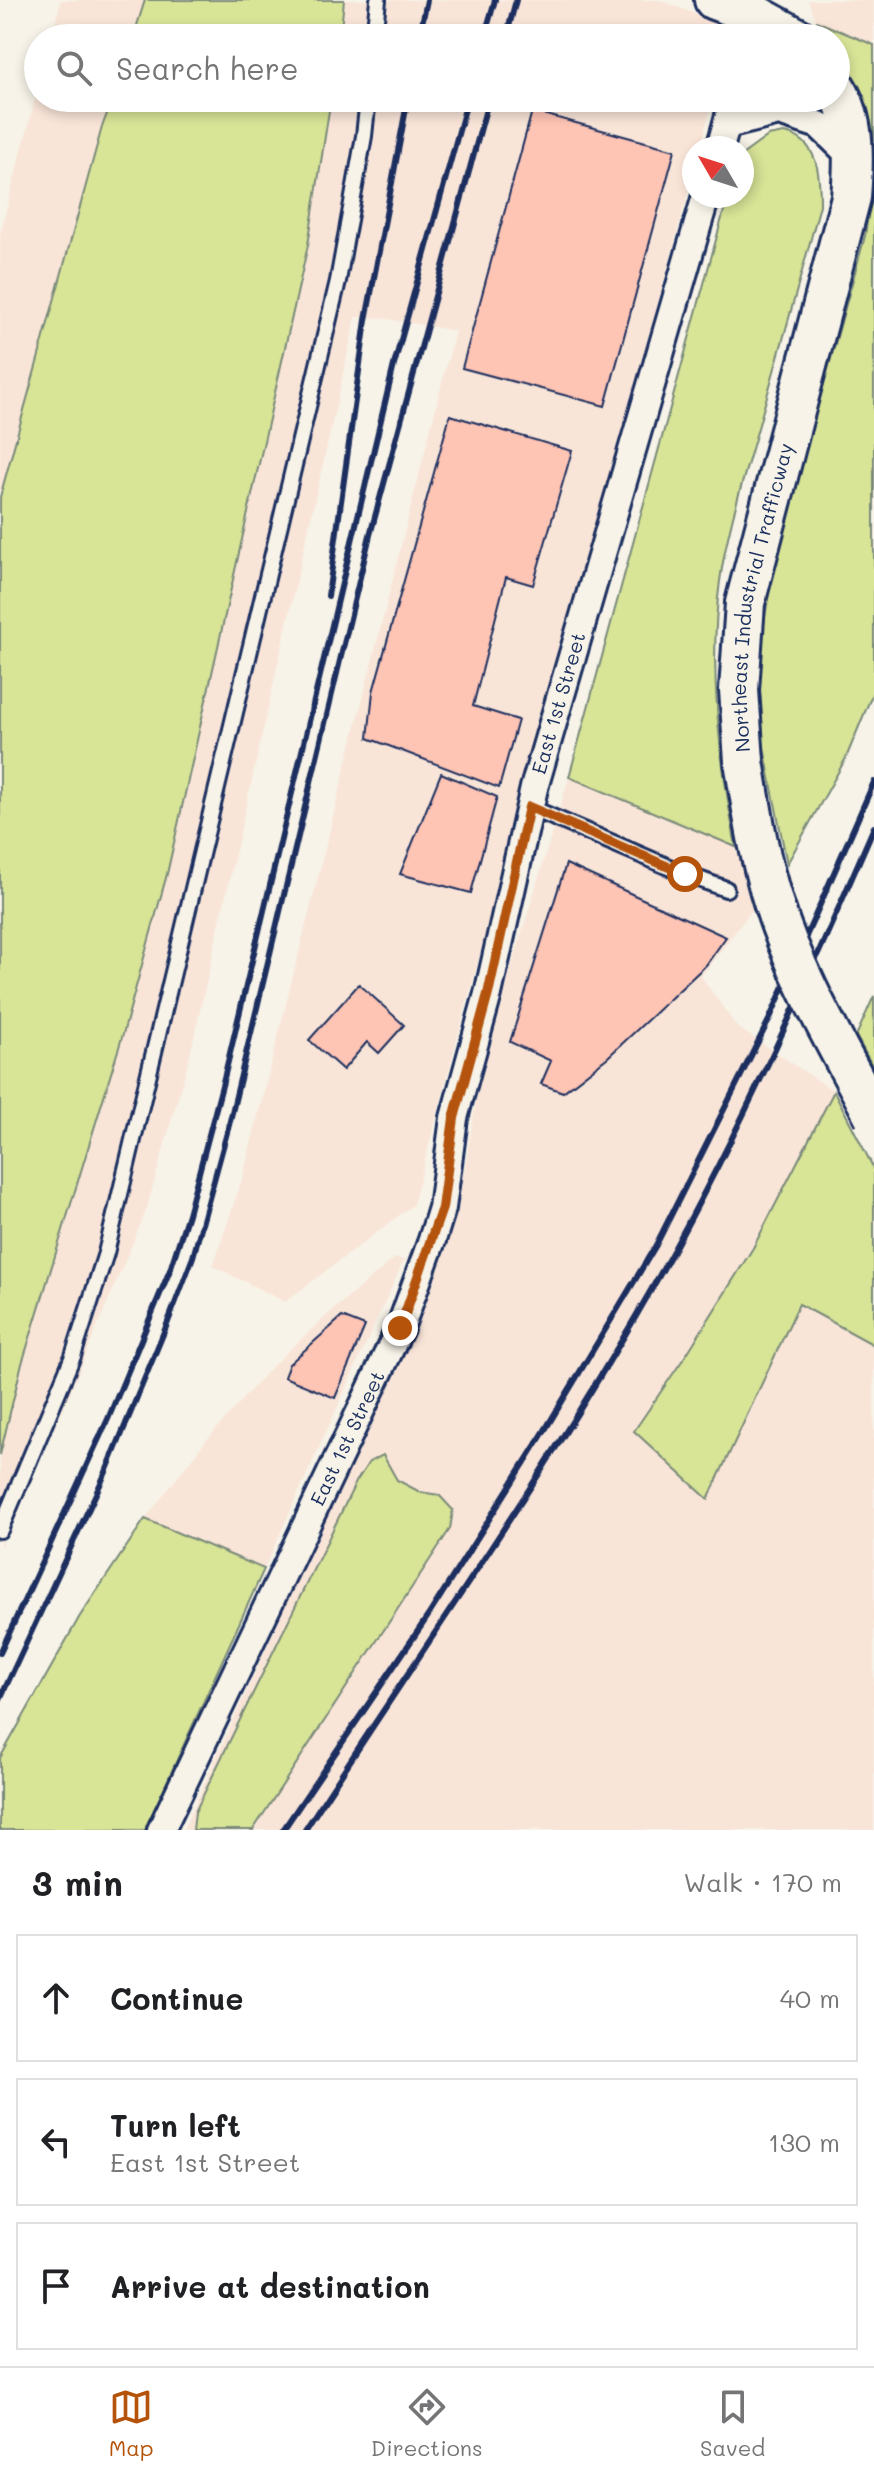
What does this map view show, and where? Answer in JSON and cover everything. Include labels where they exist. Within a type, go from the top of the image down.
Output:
[{"type":"street","points":[[714,0],[758,18]]},
{"type":"street","points":[[723,136],[730,112]]},
{"type":"street","points":[[723,136],[779,112],[819,125],[854,159]]},
{"type":"street","name":"Northeast Industrial Trafficway","points":[[847,112],[854,159],[851,197],[745,603],[739,690],[744,761],[756,837],[775,907],[803,978],[874,1116]]},
{"type":"street","name":"East 1st Street","points":[[161,1830],[400,1328],[432,1240],[442,1208],[454,1118],[488,994],[529,807],[703,208]]},
{"type":"lane","points":[[375,24],[378,0]]},
{"type":"lane","points":[[0,1530],[73,1356],[106,1253],[338,281],[367,112]]},
{"type":"lane","points":[[529,807],[726,889]]},
{"type":"shaded area","points":[[61,0],[145,0],[137,24],[55,24]]},
{"type":"shaded area","points":[[344,0],[660,0],[718,24],[341,24]]},
{"type":"shaded area","points":[[808,0],[874,0],[874,45],[850,35],[850,24],[816,21]]},
{"type":"shaded area","points":[[32,112],[111,112],[0,497],[0,234]]},
{"type":"shaded area","points":[[329,112],[710,112],[703,136],[682,136],[684,208],[413,1205],[285,1302],[213,1266],[242,1179],[455,331],[382,318],[356,317],[190,1055],[146,1211],[65,1404],[0,1547],[0,1455],[21,1367],[123,1034],[167,874],[308,245]]},
{"type":"shaded area","points":[[569,777],[736,847],[755,906],[701,976],[737,1027],[834,1091],[753,1248],[634,1431],[708,1499],[799,1303],[874,1345],[874,1830],[183,1830],[443,1256],[465,1168],[482,1064]]},
{"type":"shaded area","points":[[395,1258],[404,1260],[264,1569],[145,1519],[204,1443],[270,1368]]},
{"type":"green space","points":[[145,0],[344,0],[341,24],[137,24]]},
{"type":"green space","points":[[850,35],[874,45],[874,690],[846,758],[787,864],[759,722],[758,662],[773,567],[865,236],[870,155],[863,107],[850,78]]},
{"type":"green space","points":[[108,112],[329,112],[308,245],[167,874],[123,1034],[21,1367],[0,1455],[0,497]]},
{"type":"green space","points":[[784,133],[796,137],[811,151],[818,171],[820,205],[736,504],[720,581],[715,648],[718,715],[736,847],[569,777],[725,208],[754,208],[754,146],[768,136]]},
{"type":"green space","points":[[874,996],[874,1069],[856,1036]]},
{"type":"green space","points":[[834,1091],[874,1169],[874,1345],[799,1304],[708,1499],[634,1431],[753,1248]]},
{"type":"green space","points":[[383,1455],[397,1480],[420,1492],[439,1495],[453,1510],[450,1529],[253,1830],[193,1830],[195,1812],[356,1482],[369,1462]]},
{"type":"green space","points":[[145,1519],[264,1569],[145,1830],[0,1830],[0,1758],[80,1616]]},
{"type":"building","points":[[532,112],[675,150],[605,406],[462,368]]},
{"type":"building","points":[[450,415],[572,451],[533,585],[506,577],[473,706],[518,720],[499,788],[368,738],[373,692]]},
{"type":"building","points":[[441,773],[497,797],[471,893],[400,874]]},
{"type":"building","points":[[566,864],[726,937],[706,965],[608,1057],[563,1092],[541,1084],[551,1061],[510,1042]]},
{"type":"building","points":[[359,984],[404,1025],[379,1053],[367,1042],[343,1070],[309,1040]]},
{"type":"building","points":[[342,1317],[365,1326],[335,1398],[284,1377],[289,1364]]},
{"type":"railway","points":[[422,24],[427,0]]},
{"type":"railway","points":[[488,24],[495,0]]},
{"type":"railway","points":[[510,24],[516,0]]},
{"type":"railway","points":[[328,596],[366,320],[405,112]]},
{"type":"railway","points":[[0,1653],[108,1419],[170,1270],[188,1214],[225,1074],[394,365],[464,112]]},
{"type":"railway","points":[[0,1699],[106,1472],[193,1257],[229,1125],[370,535],[485,112]]},
{"type":"railway","points":[[283,1830],[428,1616],[656,1245],[770,1018],[874,782]]},
{"type":"railway","points":[[305,1830],[533,1483],[663,1269],[748,1106],[874,827]]},
{"type":"route","points":[[400,1328],[442,1208],[454,1118],[488,994],[529,807],[685,874]]}]
